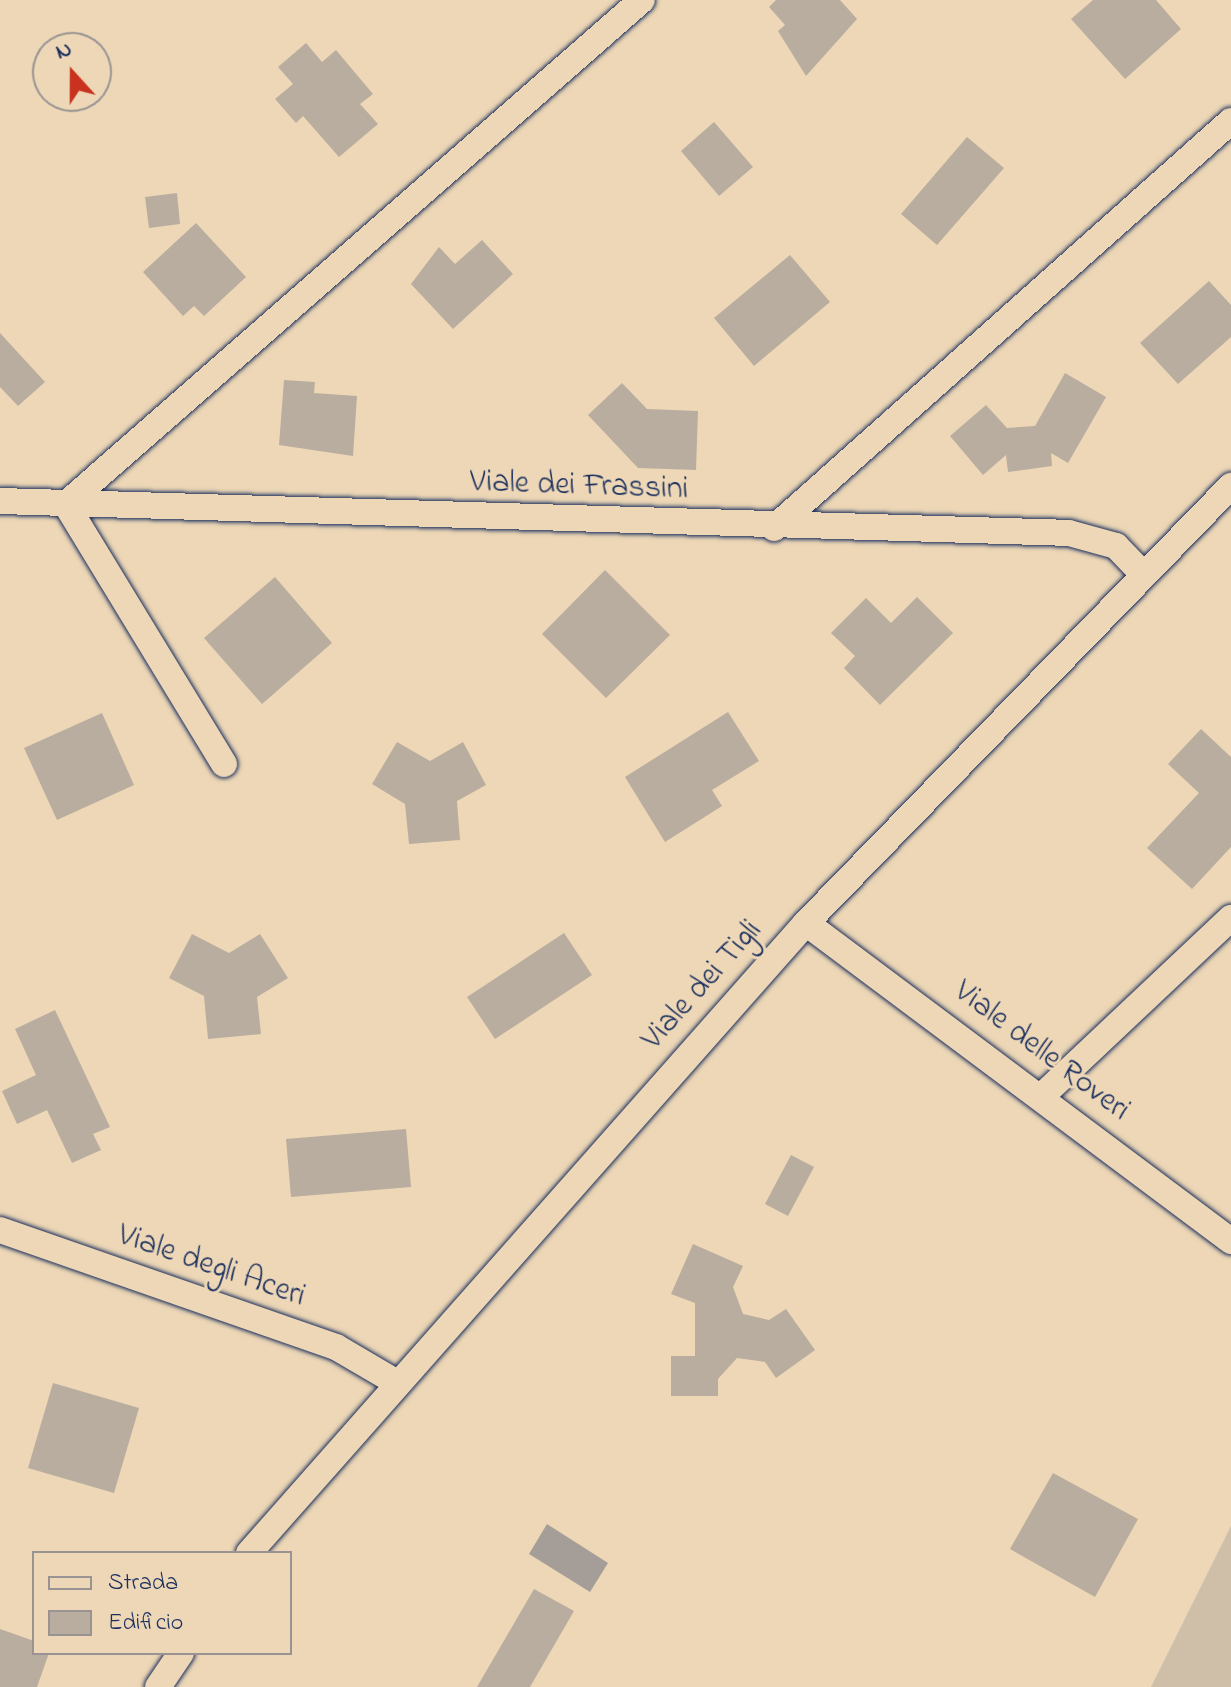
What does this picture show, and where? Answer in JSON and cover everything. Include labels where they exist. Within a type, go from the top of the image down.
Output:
[{"type":"street","points":[[224,764],[66,504],[642,0]]},
{"type":"street","points":[[774,528],[1231,121]]},
{"type":"street","name":"Viale dei Tigli","points":[[251,1551],[394,1381],[806,923],[1142,573],[1231,486]]},
{"type":"street","name":"Viale dei Frassini","points":[[0,501],[774,528],[1082,534],[1116,546],[1142,573]]},
{"type":"street","points":[[1044,1094],[1231,918]]},
{"type":"street","name":"Viale delle Roveri","points":[[806,923],[1044,1094],[1231,1241]]},
{"type":"street","name":"Viale degli Aceri","points":[[0,1230],[336,1347],[394,1381]]},
{"type":"street","points":[[158,1687],[180,1655]]},
{"type":"shaded area","points":[[547,1524],[608,1563],[590,1592],[529,1554]]},
{"type":"shaded area","points":[[1231,1526],[1231,1687],[1151,1687]]},
{"type":"building","points":[[776,0],[840,0],[857,19],[806,76],[778,31],[785,25],[769,7]]},
{"type":"building","points":[[1093,0],[1156,0],[1181,29],[1125,79],[1071,19]]},
{"type":"building","points":[[306,43],[322,62],[336,50],[373,94],[360,104],[378,124],[339,157],[303,116],[296,123],[275,99],[293,84],[278,67]]},
{"type":"building","points":[[714,122],[753,167],[719,196],[681,151]]},
{"type":"building","points":[[967,137],[1004,168],[937,245],[901,214]]},
{"type":"building","points":[[177,193],[180,224],[149,228],[145,197]]},
{"type":"building","points":[[196,223],[246,277],[204,316],[194,306],[183,316],[143,272]]},
{"type":"building","points":[[482,240],[513,274],[453,329],[411,284],[439,247],[455,264]]},
{"type":"building","points":[[790,255],[830,302],[754,366],[714,318]]},
{"type":"building","points":[[1209,281],[1231,305],[1231,337],[1178,384],[1140,343]]},
{"type":"building","points":[[0,333],[45,382],[18,406],[0,387]]},
{"type":"building","points":[[1065,373],[1106,397],[1068,463],[1051,453],[1052,466],[1008,472],[1006,455],[983,475],[950,436],[986,405],[1007,428],[1035,426]]},
{"type":"building","points":[[284,380],[315,382],[314,393],[357,396],[353,456],[279,445]]},
{"type":"building","points":[[622,383],[647,409],[698,411],[696,470],[638,468],[588,415]]},
{"type":"building","points":[[605,570],[670,635],[606,698],[542,634]]},
{"type":"building","points":[[275,577],[332,643],[262,704],[204,638]]},
{"type":"building","points":[[917,597],[953,633],[880,705],[844,668],[855,656],[831,633],[866,598],[891,623]]},
{"type":"building","points":[[728,712],[759,761],[712,790],[722,806],[665,842],[625,777]]},
{"type":"building","points":[[102,713],[134,785],[57,820],[24,748]]},
{"type":"building","points":[[1201,729],[1231,757],[1231,847],[1192,889],[1147,848],[1199,793],[1168,764]]},
{"type":"building","points":[[397,742],[430,761],[463,742],[486,785],[457,801],[460,840],[409,844],[405,804],[372,784]]},
{"type":"building","points":[[564,933],[592,975],[495,1039],[467,997]]},
{"type":"building","points":[[192,934],[229,953],[260,934],[288,978],[257,997],[261,1034],[208,1039],[204,996],[169,978]]},
{"type":"building","points":[[55,1010],[110,1127],[93,1134],[101,1150],[72,1163],[47,1110],[17,1124],[2,1091],[36,1075],[15,1029]]},
{"type":"building","points":[[406,1129],[411,1187],[291,1197],[286,1139]]},
{"type":"building","points":[[791,1155],[814,1167],[788,1216],[765,1204]]},
{"type":"building","points":[[693,1244],[743,1266],[733,1287],[743,1314],[769,1320],[786,1309],[815,1350],[776,1378],[765,1362],[737,1358],[718,1379],[718,1396],[671,1396],[671,1356],[695,1356],[695,1303],[671,1294]]},
{"type":"building","points":[[53,1383],[139,1408],[114,1493],[28,1468]]},
{"type":"building","points":[[1053,1473],[1138,1519],[1095,1597],[1010,1549]]},
{"type":"building","points":[[534,1589],[574,1611],[530,1687],[477,1687]]},
{"type":"building","points":[[0,1629],[32,1640],[32,1655],[48,1655],[37,1687],[0,1687]]}]
